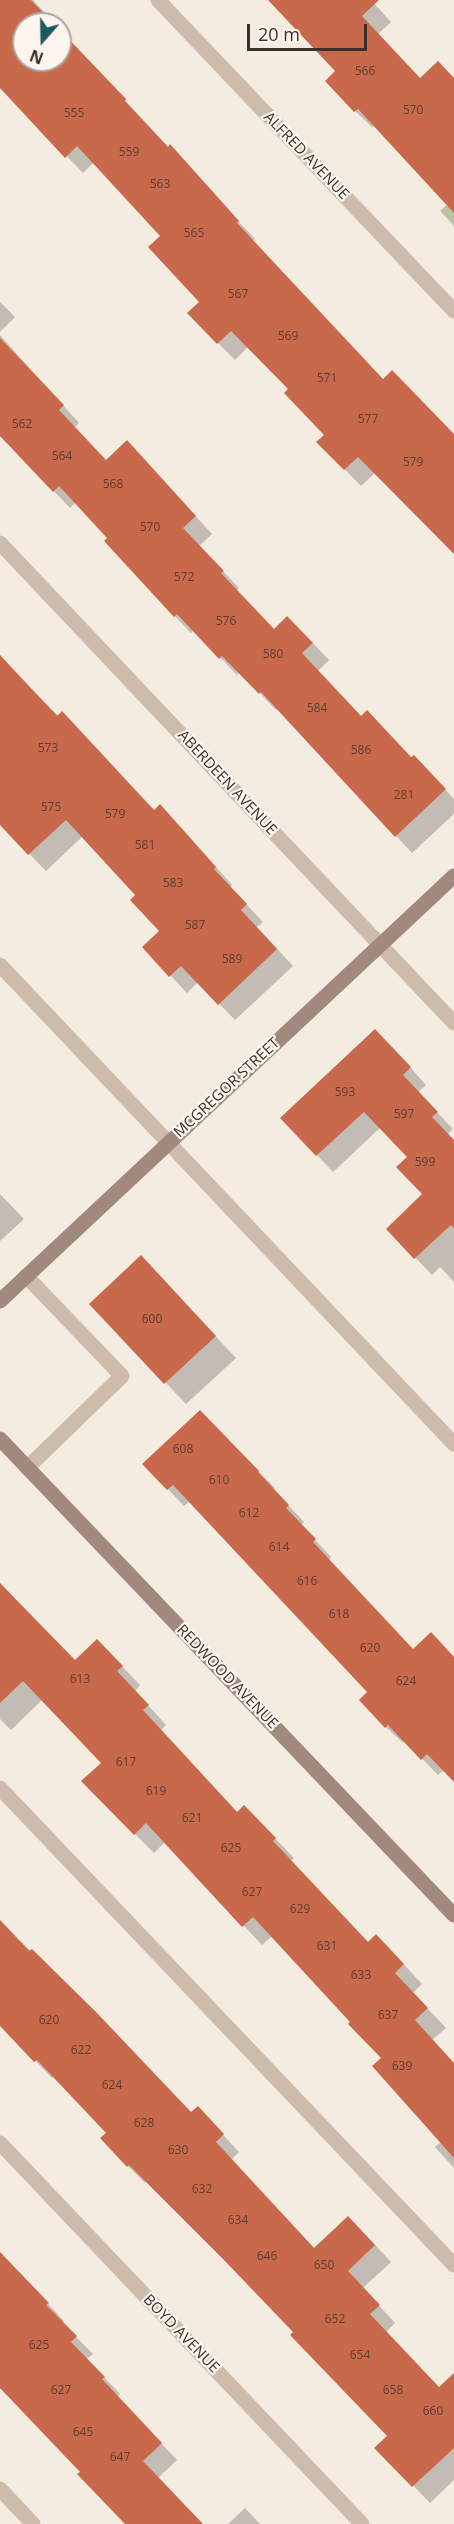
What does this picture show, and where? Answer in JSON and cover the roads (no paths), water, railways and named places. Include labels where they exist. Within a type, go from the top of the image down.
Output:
[{"type":"street","name":"ALFRED AVENUE","points":[[158,0],[454,311]]},
{"type":"street","name":"ABERDEEN AVENUE","points":[[0,543],[454,1023]]},
{"type":"street","name":"MCGREGOR STREET","points":[[0,1300],[454,876]]},
{"type":"street","points":[[0,965],[454,1444]]},
{"type":"street","points":[[26,1276],[122,1376],[27,1468]]},
{"type":"street","name":"REDWOOD AVENUE","points":[[0,1439],[454,1915]]},
{"type":"street","points":[[0,1788],[454,2265]]},
{"type":"street","name":"BOYD AVENUE","points":[[0,2143],[362,2524]]},
{"type":"street","points":[[0,2490],[33,2524]]}]
